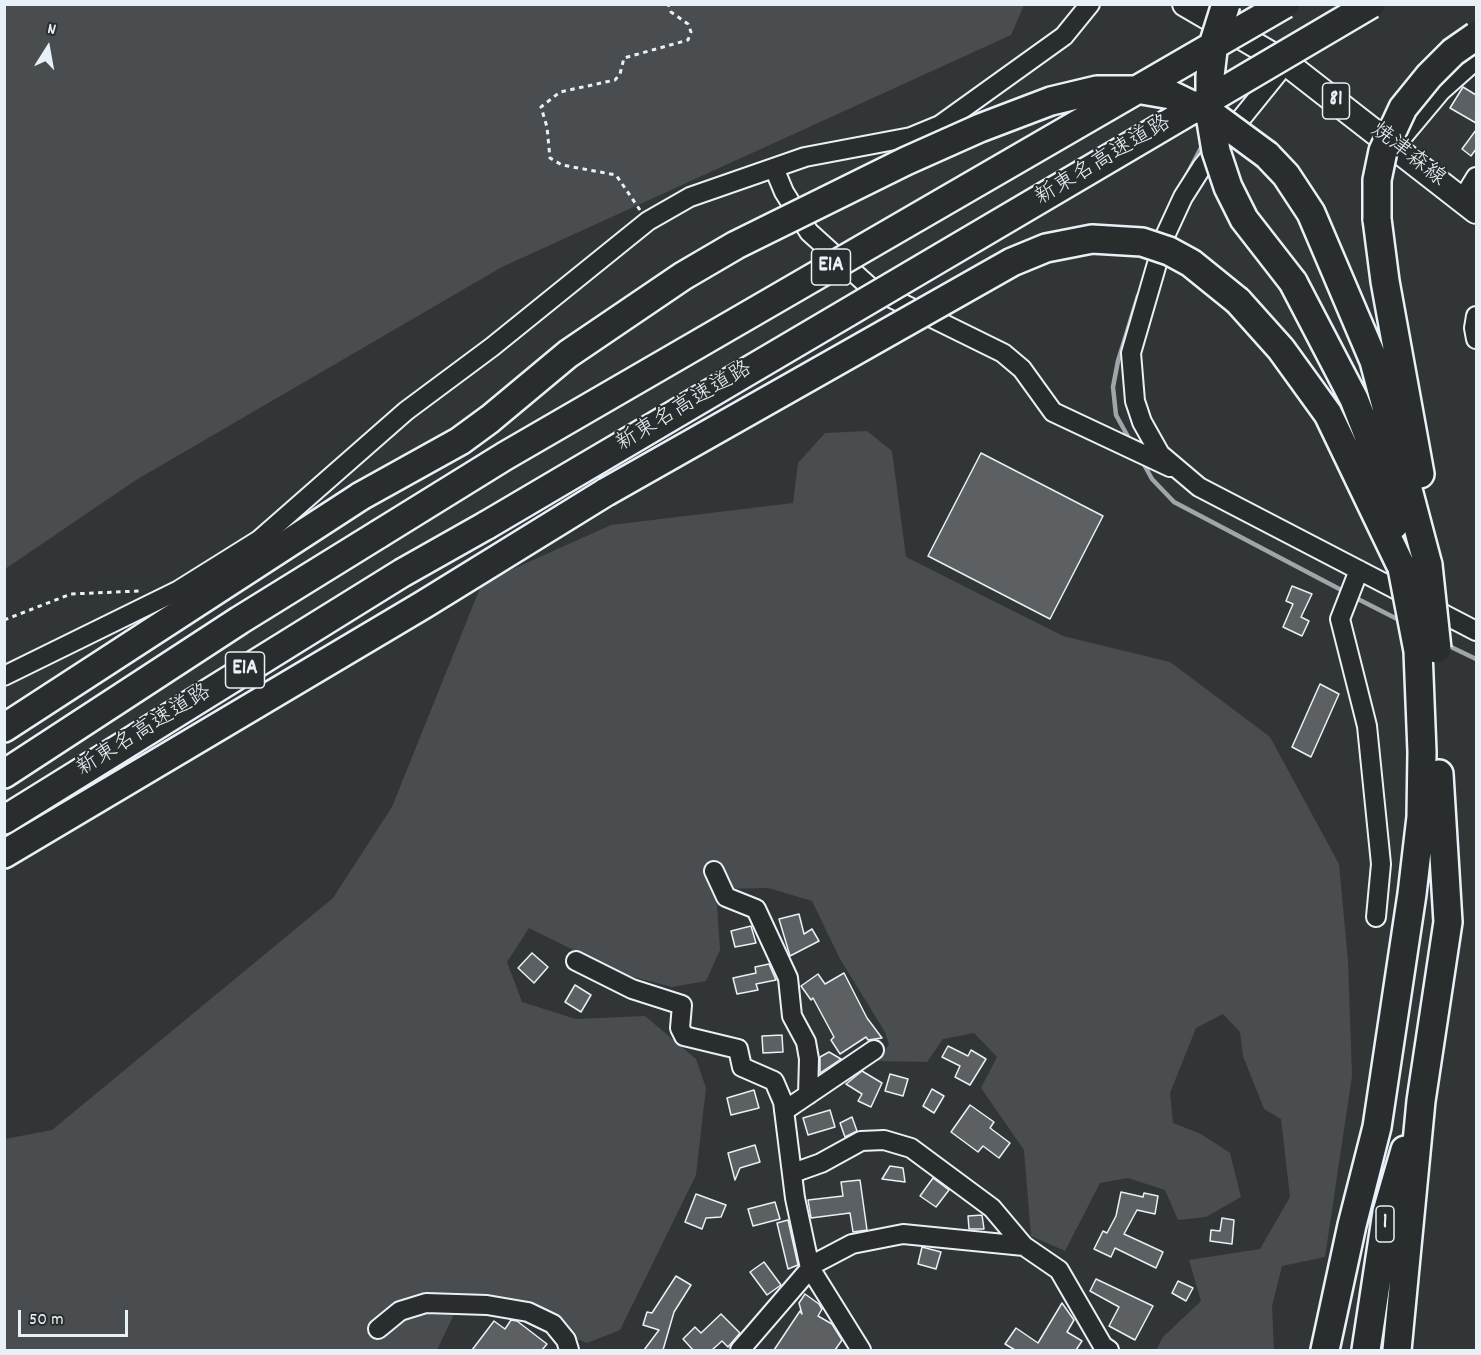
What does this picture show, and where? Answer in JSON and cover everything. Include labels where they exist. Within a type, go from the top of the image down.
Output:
[{"type":"highway","points":[[1226,4],[1214,42],[1210,76],[1210,115],[1216,151],[1228,187],[1244,219],[1293,282],[1354,399],[1379,462],[1415,566]]},
{"type":"highway","name":"新東名高速道路","points":[[4,774],[240,620],[525,444],[1285,4]]},
{"type":"highway","name":"新東名高速道路","points":[[4,820],[392,580],[1371,4]]},
{"type":"highway","points":[[1415,566],[1420,470],[1384,281],[1377,219],[1377,180],[1383,151],[1403,108],[1429,76],[1453,52],[1476,36]]},
{"type":"highway","points":[[4,728],[361,496],[460,441],[568,354],[682,276],[736,245],[906,161],[980,128],[1051,101],[1097,90],[1142,90],[1171,95],[1214,116],[1267,155],[1286,175],[1311,213],[1374,361],[1415,566],[1428,650],[1439,806],[1448,887],[1448,922],[1421,1101],[1397,1350]]},
{"type":"highway","points":[[4,854],[423,605],[606,492],[1012,262],[1046,248],[1092,239],[1142,242],[1180,256],[1203,271],[1238,301],[1281,349],[1328,414],[1415,566]]},
{"type":"highway","points":[[1347,1350],[1377,1127],[1398,1000],[1421,817],[1428,650]]},
{"type":"highway","name":"1","points":[[1366,1350],[1387,1212],[1421,1101]]},
{"type":"highway","points":[[1325,1350],[1352,1225],[1377,1127]]},
{"type":"main road","name":"焼津森線","points":[[1185,4],[1286,63],[1469,206]]},
{"type":"street","points":[[4,676],[179,590],[259,540],[406,411],[492,347],[648,221],[690,197],[805,157],[911,137],[940,125],[1064,36],[1090,4]]},
{"type":"street","points":[[1395,146],[1441,91],[1476,60]]},
{"type":"street","points":[[1176,470],[1156,446],[1142,422],[1135,401],[1131,353],[1165,236],[1183,197],[1202,167],[1286,63]]},
{"type":"street","points":[[774,168],[784,192],[809,232],[871,288],[1003,353],[1022,369],[1053,412],[1176,470],[1199,487],[1476,631]]},
{"type":"street","points":[[1469,206],[1476,177]]},
{"type":"street","points":[[1476,315],[1474,328],[1476,339]]},
{"type":"street","points":[[1359,570],[1340,619],[1367,726],[1381,864],[1376,917]]},
{"type":"street","points":[[714,871],[726,897],[756,909],[788,978],[792,1016],[806,1042],[809,1059],[808,1095]]},
{"type":"street","points":[[576,962],[632,989],[682,1005],[680,1028],[684,1036],[738,1049],[742,1067],[774,1081],[784,1111],[795,1198],[810,1268],[861,1350]]},
{"type":"street","points":[[784,1111],[874,1050]]},
{"type":"street","points":[[793,1173],[821,1163],[861,1142],[884,1140],[911,1148],[992,1208],[1024,1246],[1059,1270],[1104,1349]]},
{"type":"street","points":[[740,1350],[810,1268],[852,1244],[903,1234],[1024,1246]]},
{"type":"street","points":[[378,1329],[400,1311],[426,1302],[487,1305],[528,1312],[553,1324],[566,1340],[569,1350]]},
{"type":"path","points":[[648,221],[616,175],[562,165],[550,158],[547,127],[541,107],[560,92],[615,80],[620,74],[624,58],[688,40],[691,32],[688,24],[671,12],[668,4]]},
{"type":"path","points":[[4,620],[71,594],[147,591]]},
{"type":"shaded area","points":[[5,4],[1024,5],[1011,35],[502,267],[136,480],[5,569]]},
{"type":"shaded area","points":[[867,431],[892,451],[906,557],[1063,636],[1170,662],[1270,737],[1339,864],[1348,961],[1352,1076],[1325,1257],[1282,1266],[1272,1306],[1274,1350],[1156,1350],[1163,1337],[1201,1301],[1189,1260],[1260,1249],[1290,1197],[1281,1119],[1264,1109],[1243,1056],[1240,1032],[1223,1014],[1196,1028],[1170,1093],[1173,1123],[1201,1134],[1230,1153],[1241,1197],[1206,1217],[1178,1220],[1165,1190],[1128,1178],[1100,1183],[1065,1251],[1031,1236],[1024,1150],[981,1088],[997,1057],[974,1033],[943,1039],[927,1062],[878,1061],[889,1044],[885,1032],[840,959],[812,901],[768,888],[716,889],[720,950],[706,981],[672,987],[622,974],[529,928],[507,962],[522,1002],[576,1019],[645,1016],[696,1059],[706,1088],[696,1175],[620,1330],[587,1343],[464,1293],[437,1350],[5,1350],[5,1139],[52,1130],[333,898],[392,807],[482,583],[611,525],[793,503],[798,463],[825,433]]},
{"type":"building","points":[[1463,87],[1476,95],[1476,123],[1450,108]]},
{"type":"building","points":[[1476,130],[1476,149],[1471,156],[1462,149]]},
{"type":"building","points":[[981,453],[1103,516],[1050,619],[928,556]]},
{"type":"building","points":[[1292,586],[1312,594],[1301,617],[1309,621],[1302,636],[1283,627],[1293,604],[1286,601]]},
{"type":"building","points":[[1320,684],[1339,694],[1311,757],[1292,747]]},
{"type":"building","points":[[799,914],[804,934],[812,929],[819,941],[790,956],[779,919]]},
{"type":"building","points":[[751,926],[756,943],[735,947],[731,931]]},
{"type":"building","points":[[532,953],[548,967],[534,983],[518,968]]},
{"type":"building","points":[[769,964],[776,980],[756,984],[758,990],[737,994],[733,978],[756,973],[755,967]]},
{"type":"building","points":[[844,973],[867,1018],[882,1038],[868,1040],[866,1037],[840,1054],[831,1040],[834,1037],[813,998],[811,1000],[801,986],[818,974],[825,984]]},
{"type":"building","points":[[575,985],[591,995],[581,1012],[565,1002]]},
{"type":"building","points":[[782,1035],[783,1052],[763,1053],[762,1036]]},
{"type":"building","points":[[948,1046],[968,1056],[971,1050],[986,1059],[970,1085],[955,1077],[960,1066],[942,1057]]},
{"type":"building","points":[[829,1052],[841,1059],[820,1073],[820,1057]]},
{"type":"building","points":[[862,1071],[882,1083],[871,1107],[858,1101],[862,1094],[846,1084]]},
{"type":"building","points":[[890,1074],[908,1079],[903,1096],[885,1091]]},
{"type":"building","points":[[932,1089],[944,1096],[934,1113],[923,1106]]},
{"type":"building","points":[[754,1090],[759,1108],[731,1115],[727,1098]]},
{"type":"building","points":[[970,1105],[994,1122],[990,1128],[1010,1143],[999,1158],[983,1146],[978,1152],[951,1132]]},
{"type":"building","points":[[830,1110],[835,1127],[808,1135],[803,1118]]},
{"type":"building","points":[[852,1117],[857,1131],[845,1137],[840,1123]]},
{"type":"building","points":[[755,1145],[760,1162],[740,1168],[735,1180],[728,1153]]},
{"type":"building","points":[[890,1166],[903,1168],[905,1182],[882,1179]]},
{"type":"building","points":[[933,1178],[949,1190],[936,1207],[920,1196]]},
{"type":"building","points":[[860,1180],[867,1230],[853,1232],[850,1213],[811,1218],[808,1200],[843,1196],[841,1182]]},
{"type":"building","points":[[1121,1192],[1143,1197],[1144,1193],[1158,1196],[1155,1214],[1137,1210],[1124,1234],[1163,1252],[1156,1268],[1115,1248],[1111,1257],[1094,1249],[1103,1231],[1107,1233],[1116,1216]]},
{"type":"building","points":[[696,1194],[726,1205],[721,1217],[706,1218],[702,1229],[685,1222]]},
{"type":"building","points":[[775,1202],[780,1219],[753,1226],[748,1209]]},
{"type":"building","points":[[982,1215],[984,1229],[969,1229],[968,1216]]},
{"type":"building","points":[[1222,1218],[1234,1220],[1232,1244],[1210,1241],[1211,1230],[1220,1231]]},
{"type":"building","points":[[788,1220],[798,1265],[788,1269],[777,1223]]},
{"type":"building","points":[[922,1247],[941,1252],[936,1269],[918,1264]]},
{"type":"building","points":[[764,1262],[781,1285],[767,1295],[750,1272]]},
{"type":"building","points":[[676,1276],[691,1285],[674,1312],[663,1350],[644,1350],[659,1330],[643,1325],[647,1312],[652,1313]]},
{"type":"building","points":[[1096,1279],[1153,1306],[1135,1340],[1109,1326],[1119,1307],[1090,1291]]},
{"type":"building","points":[[1178,1281],[1193,1288],[1186,1301],[1172,1293]]},
{"type":"building","points":[[805,1294],[819,1304],[822,1309],[818,1316],[832,1324],[842,1340],[835,1350],[774,1350],[800,1311],[802,1314],[799,1303]]},
{"type":"building","points":[[1062,1303],[1074,1320],[1067,1332],[1082,1341],[1076,1350],[1015,1350],[1005,1344],[1016,1328],[1038,1343]]},
{"type":"building","points":[[721,1314],[740,1333],[728,1347],[722,1341],[712,1350],[693,1350],[683,1339],[695,1327],[701,1333]]},
{"type":"building","points":[[511,1320],[517,1321],[547,1344],[542,1350],[472,1350],[494,1321],[505,1329]]},
{"type":"waterway","points":[[1183,182],[1204,142]]},
{"type":"waterway","points":[[1131,442],[1116,415],[1113,387],[1118,361],[1138,296]]},
{"type":"waterway","points":[[1141,459],[1152,479],[1174,502],[1347,593]]},
{"type":"waterway","points":[[1354,597],[1403,622]]},
{"type":"waterway","points":[[1447,645],[1476,659]]}]
